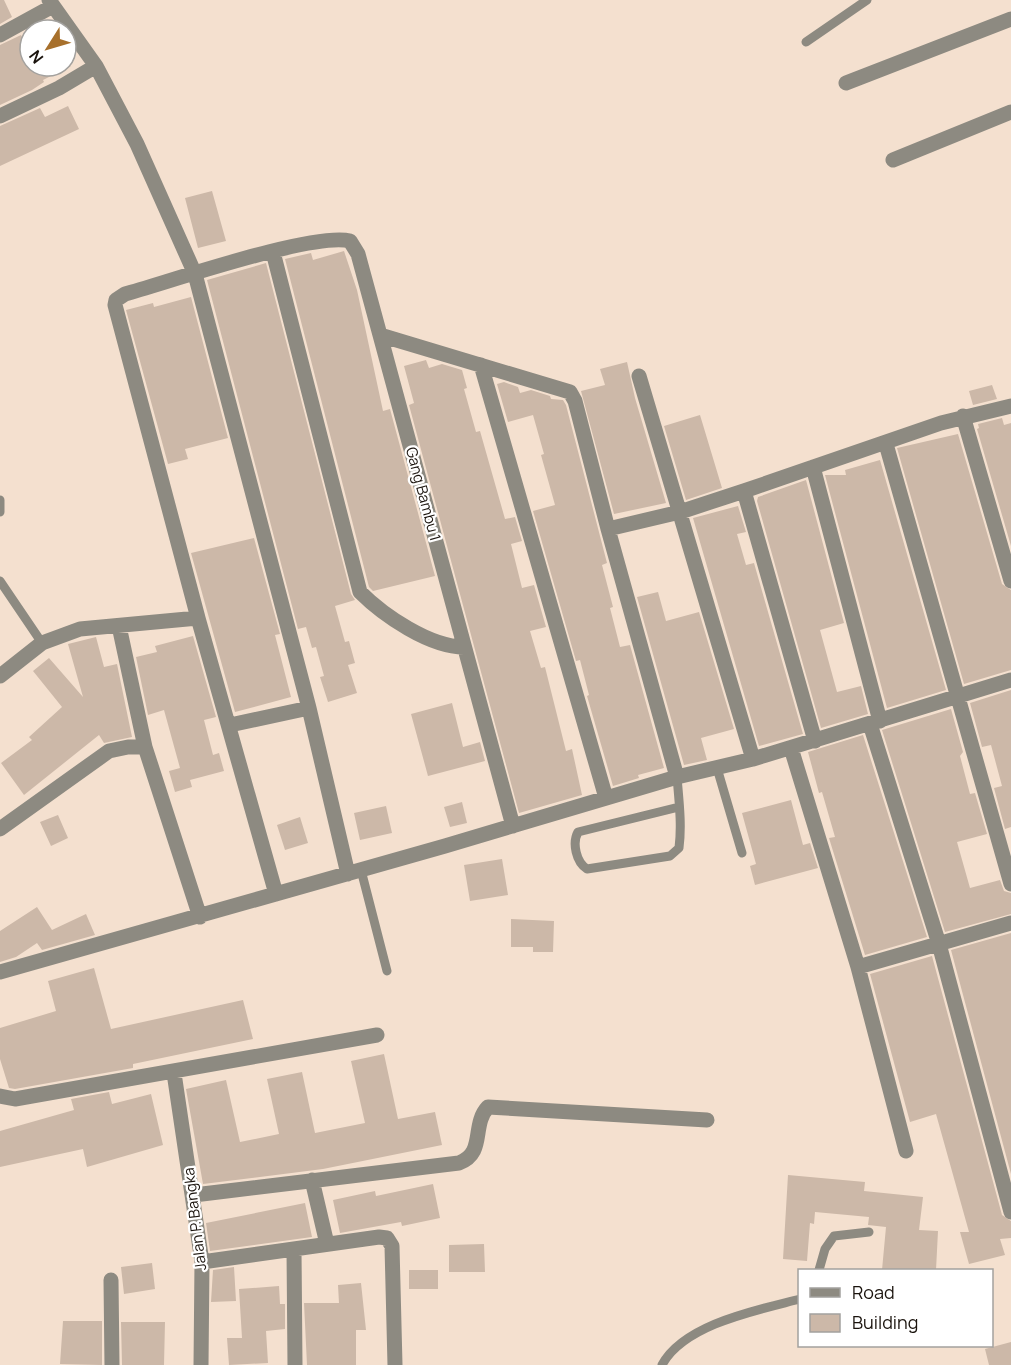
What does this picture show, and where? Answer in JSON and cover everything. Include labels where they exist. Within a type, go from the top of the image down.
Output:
[{"type":"street","points":[[0,35],[51,3],[96,66],[137,144],[195,274],[354,872]]},
{"type":"street","points":[[846,83],[1011,19]]},
{"type":"street","points":[[0,116],[59,88],[96,66]]},
{"type":"street","points":[[893,160],[1011,112]]},
{"type":"street","name":"Gang Bambu 1","points":[[273,252],[331,239],[350,241],[358,254],[513,826]]},
{"type":"street","points":[[276,894],[198,618],[115,305],[125,294],[273,252],[360,592],[376,608],[435,642],[450,647],[464,647]]},
{"type":"street","points":[[380,334],[570,392],[575,401],[677,777]]},
{"type":"street","points":[[481,365],[606,798]]},
{"type":"street","points":[[639,376],[753,759]]},
{"type":"street","points":[[608,529],[680,512],[963,417],[1011,406]]},
{"type":"street","points":[[963,417],[1011,581]]},
{"type":"street","points":[[886,444],[956,698],[1011,884]]},
{"type":"street","points":[[813,467],[875,723],[1004,1159],[1011,1212]]},
{"type":"street","points":[[744,491],[815,741]]},
{"type":"street","points":[[0,676],[42,643],[81,630],[198,618]]},
{"type":"street","points":[[119,626],[145,747],[200,917]]},
{"type":"street","points":[[0,972],[200,917],[677,777],[753,759],[1011,680]]},
{"type":"street","points":[[230,725],[309,708]]},
{"type":"street","points":[[3,820],[109,752],[128,747],[145,747]]},
{"type":"street","points":[[791,748],[858,967],[906,1151]]},
{"type":"street","points":[[858,967],[1011,923]]},
{"type":"street","points":[[0,1096],[15,1099],[174,1073],[377,1035]]},
{"type":"street","name":"Jalan P. Bangka","points":[[174,1073],[194,1195],[202,1262],[201,1365]]},
{"type":"street","points":[[194,1195],[459,1163],[469,1159],[477,1143],[480,1115],[488,1107],[707,1120]]},
{"type":"street","points":[[312,1180],[327,1244]]},
{"type":"street","points":[[202,1262],[379,1237],[391,1242],[395,1365]]},
{"type":"street","points":[[294,1249],[295,1365]]},
{"type":"street","points":[[111,1280],[112,1365]]},
{"type":"lane","points":[[806,42],[867,0]]},
{"type":"lane","points":[[0,500],[0,512]]},
{"type":"lane","points":[[0,580],[42,643]]},
{"type":"lane","points":[[717,768],[741,853]]},
{"type":"lane","points":[[677,777],[679,807],[679,848],[670,856],[587,869],[580,865],[577,859],[575,836],[578,832],[679,807]]},
{"type":"lane","points":[[354,872],[387,971]]},
{"type":"lane","points":[[819,1269],[825,1249],[834,1236],[869,1232]]},
{"type":"lane","points":[[662,1365],[674,1349],[699,1332],[736,1316],[798,1300]]},
{"type":"building","points":[[0,0],[4,0],[12,17],[0,24]]},
{"type":"building","points":[[18,36],[18,78],[47,78],[32,90],[0,105],[0,45]]},
{"type":"building","points":[[68,106],[79,129],[0,166],[0,126],[40,108],[45,117]]},
{"type":"building","points":[[212,191],[226,241],[198,248],[185,198]]},
{"type":"building","points":[[344,251],[357,290],[383,411],[390,409],[435,576],[373,591],[369,587],[285,259],[311,253],[313,260]]},
{"type":"building","points":[[266,263],[351,594],[355,600],[335,606],[345,642],[349,641],[355,663],[348,665],[357,693],[328,702],[320,677],[324,676],[316,647],[312,648],[306,627],[298,629],[207,280]]},
{"type":"building","points":[[191,297],[228,438],[185,449],[188,459],[168,464],[126,310],[153,303],[154,307]]},
{"type":"building","points":[[426,360],[429,368],[442,364],[462,370],[467,388],[464,389],[476,432],[480,431],[505,519],[515,517],[522,541],[511,544],[522,588],[534,585],[546,627],[530,631],[541,668],[545,667],[566,751],[572,749],[582,795],[519,813],[409,405],[414,403],[404,366]]},
{"type":"building","points":[[627,362],[635,398],[666,503],[614,514],[581,391],[605,385],[600,369]]},
{"type":"building","points":[[504,382],[518,387],[520,393],[531,390],[550,396],[551,399],[563,400],[566,405],[607,563],[602,565],[620,647],[630,645],[664,768],[638,775],[639,778],[613,786],[587,696],[589,695],[580,660],[576,661],[533,511],[555,505],[541,455],[544,454],[533,415],[508,422],[497,384]]},
{"type":"building","points":[[992,385],[997,399],[973,405],[969,391]]},
{"type":"building","points":[[700,415],[722,488],[686,500],[664,426]]},
{"type":"building","points":[[1002,418],[1004,425],[1011,423],[1011,546],[977,429],[978,424]]},
{"type":"building","points":[[958,434],[1002,584],[1011,590],[1011,670],[964,684],[897,448]]},
{"type":"building","points":[[880,460],[946,690],[887,708],[825,475],[846,475],[845,470]]},
{"type":"building","points":[[806,480],[844,623],[820,630],[837,692],[861,686],[868,714],[821,728],[757,501],[758,497]]},
{"type":"building","points":[[738,506],[746,532],[737,534],[746,565],[754,563],[803,734],[759,746],[693,518]]},
{"type":"building","points":[[254,538],[280,634],[275,635],[291,697],[235,712],[191,553]]},
{"type":"building","points":[[658,592],[666,621],[699,612],[734,729],[701,738],[707,760],[684,765],[637,597]]},
{"type":"building","points":[[193,636],[216,717],[204,720],[213,755],[219,753],[224,771],[190,780],[192,787],[175,792],[169,771],[180,768],[164,710],[148,715],[136,657],[157,652],[155,646]]},
{"type":"building","points":[[96,637],[104,667],[117,664],[132,737],[104,743],[99,735],[24,795],[1,763],[32,740],[29,737],[62,707],[33,671],[49,658],[83,697],[68,644]]},
{"type":"building","points":[[1011,690],[1011,827],[1005,829],[994,788],[1002,786],[991,745],[982,747],[970,703]]},
{"type":"building","points":[[452,703],[463,747],[480,742],[485,761],[428,776],[411,714]]},
{"type":"building","points":[[951,709],[963,752],[960,756],[970,794],[975,793],[987,834],[957,842],[970,888],[1000,880],[1004,891],[1011,893],[1011,914],[945,932],[882,730]]},
{"type":"building","points":[[863,735],[927,937],[865,955],[829,838],[835,837],[822,792],[819,793],[808,752]]},
{"type":"building","points":[[791,800],[803,845],[810,843],[818,868],[755,885],[750,866],[756,864],[742,813]]},
{"type":"building","points":[[462,802],[467,823],[450,827],[444,807]]},
{"type":"building","points":[[386,806],[392,833],[360,840],[354,813]]},
{"type":"building","points":[[58,815],[68,838],[51,846],[40,822]]},
{"type":"building","points":[[300,817],[308,843],[285,850],[277,825]]},
{"type":"building","points":[[502,859],[508,895],[470,901],[464,865]]},
{"type":"building","points":[[37,907],[52,930],[86,914],[95,935],[42,950],[37,943],[16,957],[0,962],[0,931]]},
{"type":"building","points":[[511,919],[554,921],[553,952],[533,952],[533,947],[511,947]]},
{"type":"building","points":[[1011,933],[1011,1174],[951,950]]},
{"type":"building","points":[[932,956],[1002,1215],[1011,1221],[1011,1238],[1000,1239],[1005,1255],[969,1264],[960,1232],[969,1232],[936,1114],[910,1122],[870,974]]},
{"type":"building","points":[[94,968],[111,1029],[243,1000],[253,1039],[133,1064],[133,1068],[15,1089],[9,1088],[0,1059],[0,1028],[56,1011],[48,981]]},
{"type":"building","points":[[384,1054],[398,1119],[435,1112],[442,1145],[323,1169],[203,1184],[186,1089],[226,1080],[240,1142],[279,1134],[267,1079],[302,1072],[315,1133],[365,1123],[351,1061]]},
{"type":"building","points":[[109,1092],[112,1104],[151,1094],[163,1145],[87,1167],[83,1149],[0,1167],[0,1131],[74,1110],[71,1099]]},
{"type":"building","points":[[788,1175],[865,1182],[864,1191],[923,1197],[919,1230],[938,1231],[936,1269],[882,1269],[886,1227],[868,1225],[869,1217],[815,1212],[814,1224],[810,1223],[807,1261],[783,1259]]},
{"type":"building","points":[[433,1184],[440,1218],[402,1226],[401,1222],[340,1233],[333,1200],[375,1191],[376,1196]]},
{"type":"building","points":[[305,1203],[312,1237],[210,1251],[206,1223]]},
{"type":"building","points":[[484,1244],[485,1272],[449,1272],[449,1245]]},
{"type":"building","points":[[152,1263],[155,1289],[124,1294],[121,1267]]},
{"type":"building","points":[[234,1267],[236,1301],[211,1302],[213,1270]]},
{"type":"building","points":[[409,1270],[438,1270],[438,1289],[409,1289]]},
{"type":"building","points":[[361,1283],[366,1330],[356,1330],[356,1365],[307,1365],[304,1303],[339,1303],[338,1285]]},
{"type":"building","points":[[279,1286],[280,1304],[285,1304],[285,1329],[266,1331],[268,1363],[229,1365],[227,1338],[242,1338],[239,1289]]},
{"type":"building","points":[[63,1321],[102,1321],[102,1365],[60,1364]]},
{"type":"building","points":[[121,1322],[165,1322],[164,1365],[122,1365]]},
{"type":"building","points":[[1011,1342],[1011,1365],[989,1365],[985,1349]]}]
